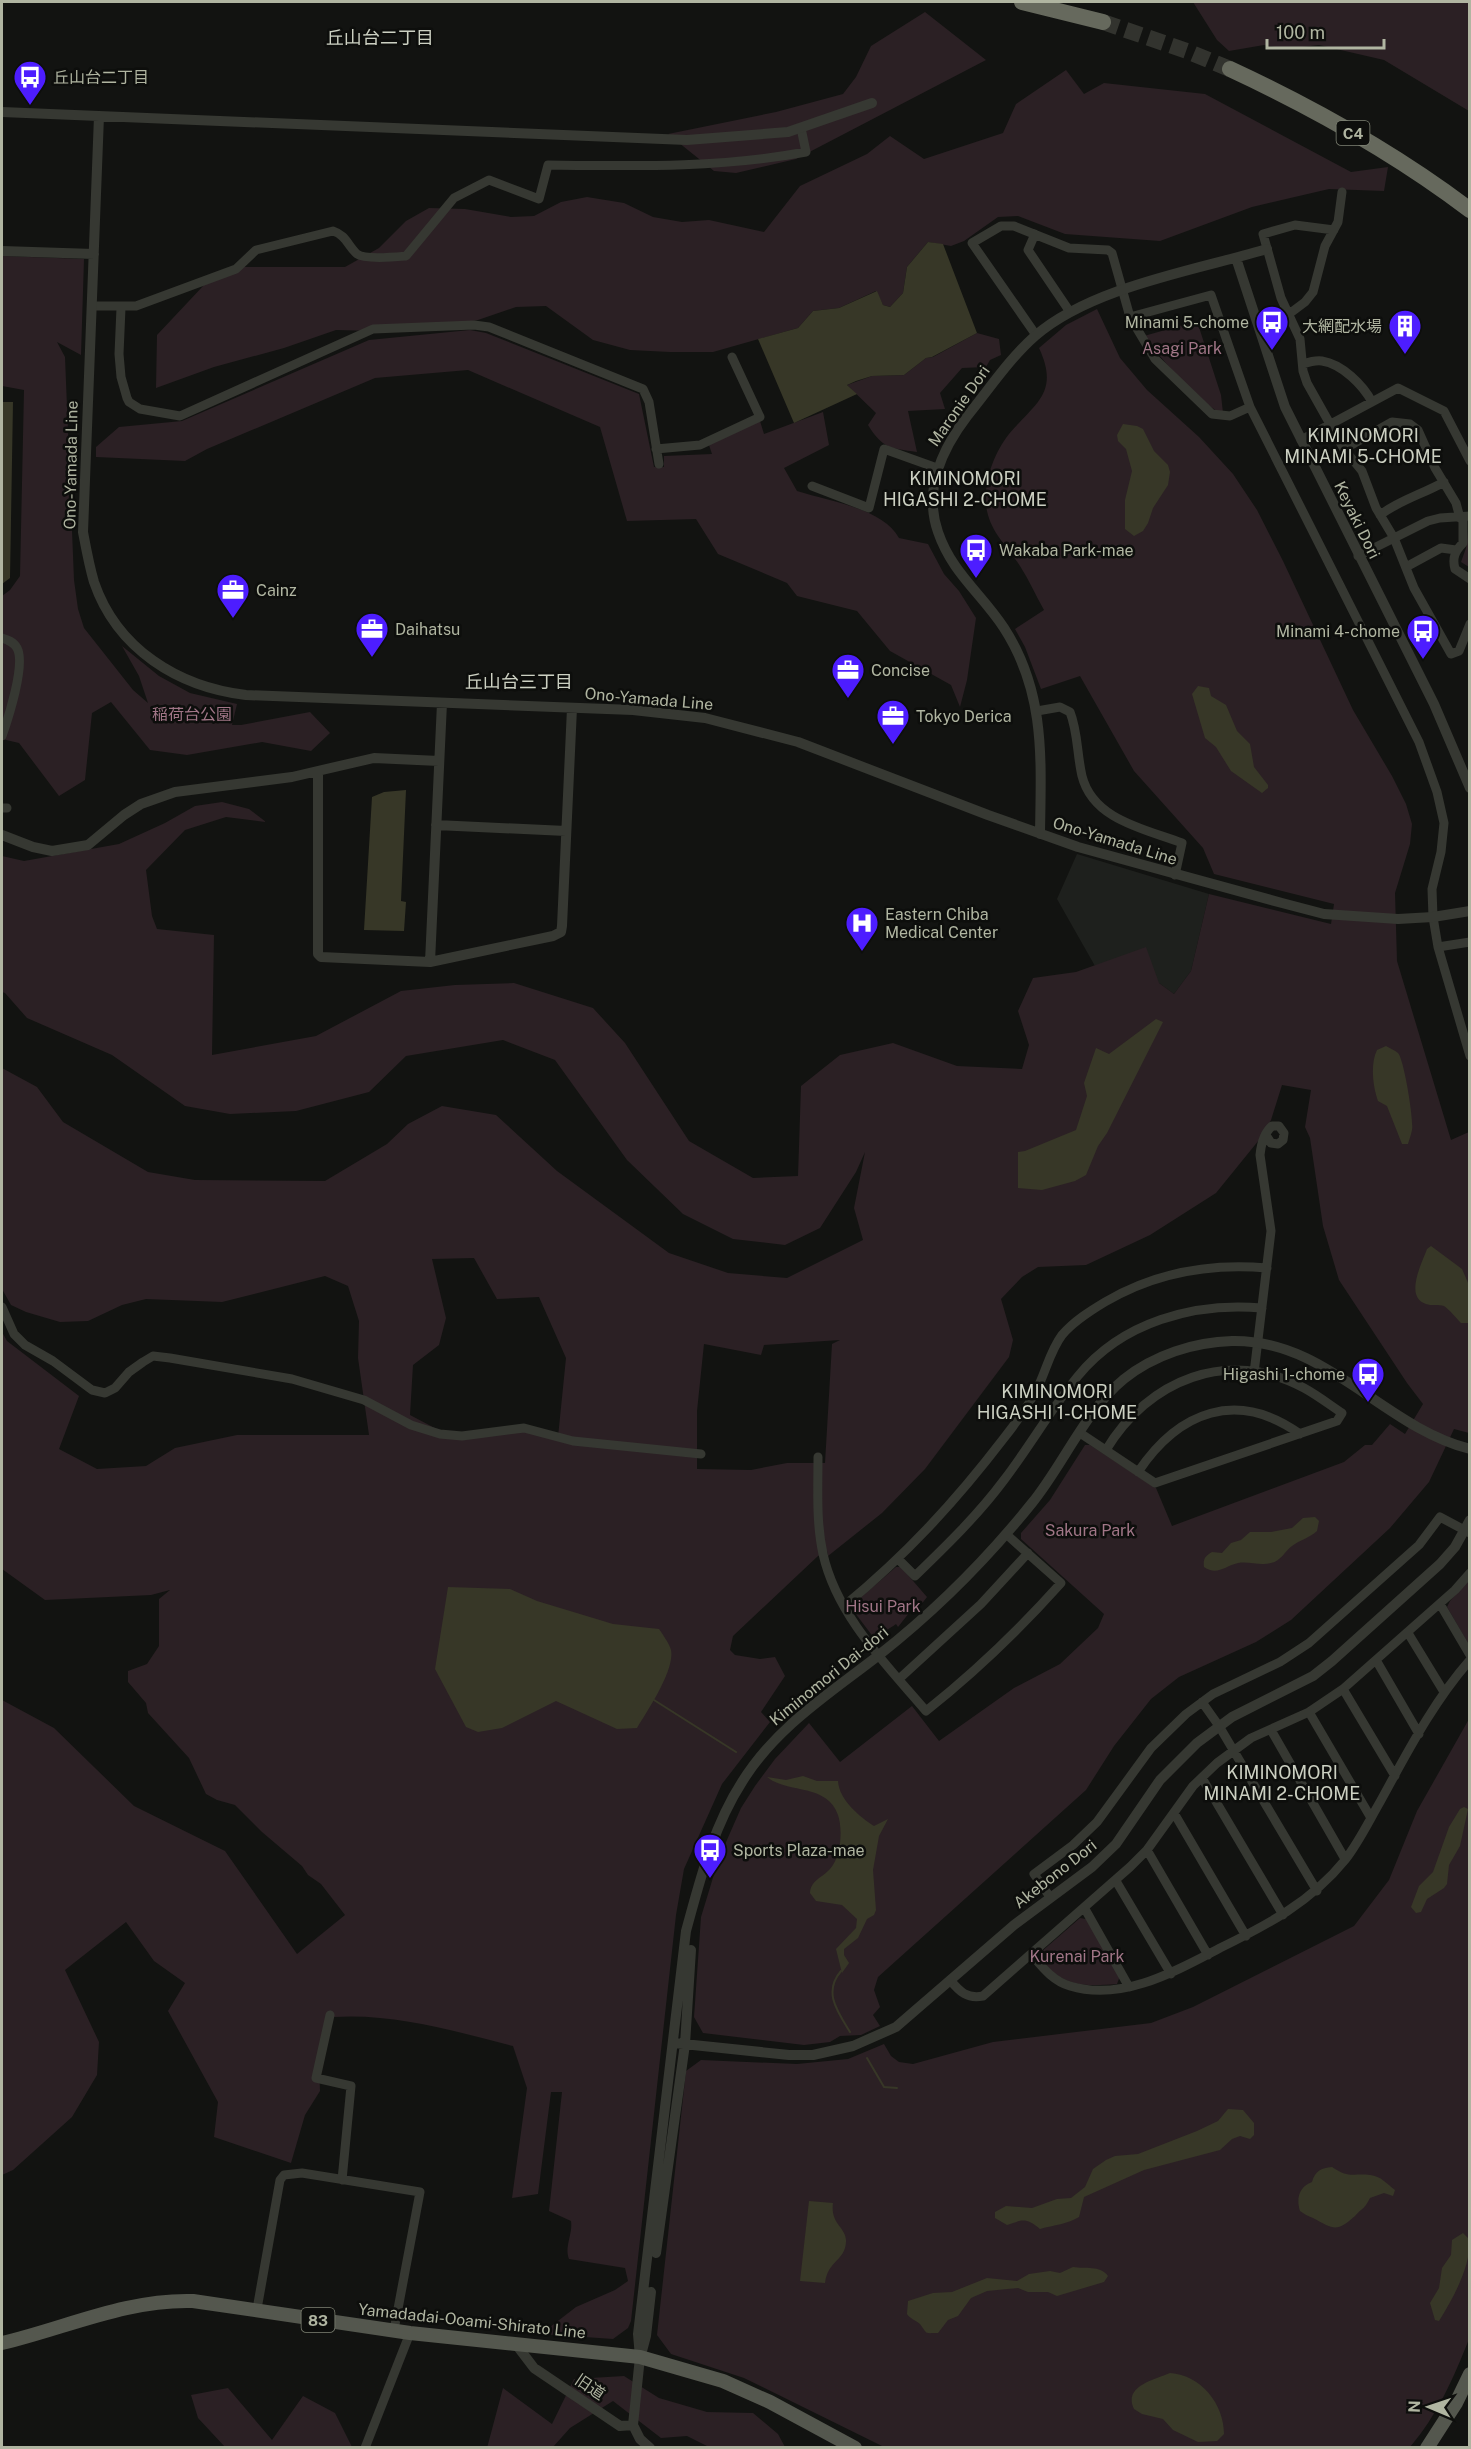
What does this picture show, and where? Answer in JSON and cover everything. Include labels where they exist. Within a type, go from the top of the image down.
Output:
[{"type":"highway","points":[[1022,2],[1103,22]]},
{"type":"highway","name":"C4","points":[[1230,69],[1320,113],[1415,172],[1470,210]]},
{"type":"main road","name":"Yamadadai-Ooami-Shirato Line","points":[[2,2343],[140,2304],[170,2300],[193,2301],[394,2330],[640,2357],[723,2381],[771,2402],[855,2448]]},
{"type":"main road","points":[[1427,2448],[1456,2403],[1470,2374]]},
{"type":"street","points":[[2,112],[687,140],[755,136],[801,128],[873,103]]},
{"type":"street","name":"Ono-Yamada Line","points":[[99,116],[83,532],[95,583],[115,619],[131,642],[172,674],[198,686],[223,692],[696,716],[761,730],[798,742],[1040,834],[1175,875],[1324,914],[1398,919],[1470,911]]},
{"type":"street","points":[[92,306],[121,308],[136,306],[236,269],[256,250],[333,231],[339,233],[358,254],[365,257],[406,256],[454,198],[489,180],[539,199],[548,165],[658,166],[768,159],[806,152],[801,128]]},
{"type":"street","points":[[1289,314],[1305,302],[1313,292],[1325,246],[1341,210],[1342,192]]},
{"type":"street","points":[[1334,230],[1321,226],[1295,225],[1263,234],[1281,298],[1300,339],[1307,383],[1344,449],[1362,471],[1370,496],[1395,538],[1414,588],[1451,654],[1459,651],[1470,624]]},
{"type":"street","points":[[1036,335],[972,243],[1001,226],[1014,226],[1069,248],[1108,250],[1112,253],[1130,318],[1155,359],[1212,414],[1230,416],[1250,407]]},
{"type":"street","points":[[1035,234],[1028,250],[1070,312]]},
{"type":"street","name":"Maronie Dori","points":[[1040,834],[1041,744],[1037,711],[1027,674],[1011,639],[980,595],[960,574],[943,546],[934,513],[937,468],[952,437],[1015,355],[1036,335],[1070,312],[1121,290],[1267,249]]},
{"type":"street","points":[[2,251],[94,254]]},
{"type":"street","name":"Keyaki Dori","points":[[1236,258],[1274,377],[1301,440],[1434,704],[1469,787]]},
{"type":"street","points":[[1130,318],[1211,295],[1250,407],[1419,742],[1437,792],[1444,823],[1441,852],[1432,889],[1432,917],[1438,947],[1470,1056]]},
{"type":"street","points":[[121,308],[121,376],[129,402],[140,409],[180,416],[373,329],[474,325],[489,327],[643,389],[649,402],[659,464]]},
{"type":"street","points":[[656,449],[700,445],[760,417],[732,357]]},
{"type":"street","points":[[1303,364],[1322,361],[1332,364],[1360,384],[1372,402]]},
{"type":"street","points":[[1301,440],[1398,388],[1444,411],[1470,461]]},
{"type":"street","points":[[1344,449],[1392,422],[1410,424],[1418,430],[1435,468],[1464,517],[1463,543],[1456,550],[1453,561],[1455,569],[1470,579]]},
{"type":"street","points":[[812,486],[869,508],[884,449],[937,468]]},
{"type":"street","points":[[1380,514],[1394,504],[1424,493],[1444,482]]},
{"type":"street","points":[[1358,556],[1428,521],[1464,517]]},
{"type":"street","points":[[1406,567],[1441,548],[1456,550]]},
{"type":"street","points":[[2,638],[11,641],[18,649],[19,665],[2,736]]},
{"type":"street","points":[[430,962],[441,702]]},
{"type":"street","points":[[1037,711],[1060,707],[1070,712],[1083,779],[1093,801],[1116,818],[1182,843],[1175,875]]},
{"type":"street","points":[[318,772],[318,954],[321,957],[430,962],[553,936],[561,932],[572,708]]},
{"type":"street","points":[[2,835],[33,848],[52,851],[88,845],[123,815],[157,797],[175,792],[318,772],[374,758],[439,761]]},
{"type":"street","points":[[436,825],[566,831]]},
{"type":"street","points":[[1438,947],[1470,942]]},
{"type":"street","points":[[1254,1373],[1271,1231],[1260,1155],[1266,1140]]},
{"type":"street","points":[[844,1606],[932,1526],[1006,1436],[1037,1387],[1062,1336],[1080,1318],[1123,1292],[1168,1274],[1216,1266],[1267,1268]]},
{"type":"street","points":[[2,1307],[14,1334],[25,1345],[53,1361],[92,1390],[105,1393],[115,1388],[129,1372],[153,1356],[292,1379],[364,1400],[411,1425],[440,1434],[462,1436],[524,1428],[573,1441],[701,1454]]},
{"type":"street","points":[[898,1559],[915,1576],[948,1545],[1003,1481],[1079,1375],[1115,1342],[1144,1325],[1191,1311],[1210,1308],[1262,1308]]},
{"type":"street","name":"Kiminomori Dai-dori","points":[[633,2425],[640,2357],[638,2334],[680,2043],[686,1931],[698,1882],[724,1815],[741,1782],[766,1749],[795,1719],[917,1624],[956,1586],[1041,1492],[1080,1433],[1114,1389],[1141,1367],[1188,1347],[1233,1341],[1258,1342],[1282,1347],[1318,1362],[1429,1435],[1470,1449]]},
{"type":"street","points":[[1080,1433],[1155,1483],[1337,1421],[1342,1413],[1304,1388],[1278,1378],[1232,1371],[1195,1376],[1165,1389],[1134,1412],[1120,1426],[1106,1450]]},
{"type":"street","points":[[1138,1472],[1151,1452],[1172,1432],[1193,1419],[1213,1413],[1249,1411],[1270,1416],[1300,1434]]},
{"type":"street","points":[[818,1457],[819,1527],[828,1573],[844,1606],[879,1655],[926,1711],[970,1676],[1036,1612],[1061,1583],[1006,1533]]},
{"type":"street","points":[[1050,1897],[1034,1874],[1073,1845],[1097,1822],[1151,1748],[1186,1714],[1231,1684],[1280,1662],[1309,1643],[1419,1545],[1440,1517],[1468,1528]]},
{"type":"street","name":"Akebono Dori","points":[[680,2043],[789,2055],[836,2051],[868,2041],[896,2027],[1050,1897],[1092,1867],[1116,1844],[1160,1780],[1197,1743],[1218,1726],[1295,1686],[1332,1661],[1440,1564],[1468,1528]]},
{"type":"street","points":[[899,1679],[981,1604],[1028,1553]]},
{"type":"street","points":[[950,1980],[961,1993],[968,1997],[983,1996],[1085,1909],[1147,1850],[1193,1786],[1216,1763],[1251,1738],[1309,1712],[1343,1689],[1440,1604],[1470,1573]]},
{"type":"street","points":[[1440,1604],[1470,1654]]},
{"type":"street","points":[[1408,1633],[1444,1692]]},
{"type":"street","points":[[1376,1660],[1419,1734]]},
{"type":"street","points":[[1032,1955],[1052,1977],[1071,1986],[1094,1989],[1129,1987],[1171,1974],[1283,1915],[1317,1890],[1345,1859],[1444,1692],[1470,1660]]},
{"type":"street","points":[[1343,1689],[1395,1776]]},
{"type":"street","points":[[1202,1702],[1317,1890]]},
{"type":"street","points":[[1309,1712],[1371,1818]]},
{"type":"street","points":[[1271,1730],[1345,1859]]},
{"type":"street","points":[[1202,1778],[1283,1915]]},
{"type":"street","points":[[1174,1813],[1246,1936]]},
{"type":"street","points":[[1147,1850],[1208,1955]]},
{"type":"street","points":[[1116,1881],[1171,1974]]},
{"type":"street","points":[[1085,1909],[1129,1987]]},
{"type":"street","points":[[330,2015],[316,2078],[351,2086],[342,2180]]},
{"type":"street","points":[[257,2309],[280,2180],[284,2175],[302,2173],[420,2192],[394,2330]]},
{"type":"street","points":[[365,2448],[410,2332]]},
{"type":"street","name":"旧道","points":[[515,2343],[534,2368],[620,2426],[633,2425]]},
{"type":"street","points":[[633,2425],[639,2439],[650,2448]]},
{"type":"shaded area","points":[[928,242],[943,244],[977,333],[926,358],[904,375],[872,376],[847,385],[857,394],[794,423],[758,339],[798,328],[813,311],[839,308],[877,291],[883,305],[890,307],[903,293],[907,267]]},
{"type":"shaded area","points":[[2,402],[13,402],[10,578],[2,584]]},
{"type":"shaded area","points":[[1123,424],[1143,429],[1154,451],[1168,465],[1170,472],[1168,485],[1153,508],[1148,523],[1143,531],[1134,536],[1125,529],[1125,500],[1132,471],[1126,449],[1118,441],[1117,435]]},
{"type":"shaded area","points":[[1198,686],[1209,688],[1211,696],[1226,705],[1237,731],[1250,744],[1254,767],[1268,785],[1262,793],[1231,771],[1216,747],[1205,738],[1192,694]]},
{"type":"shaded area","points":[[406,790],[401,901],[406,902],[404,931],[364,930],[372,797],[384,792]]},
{"type":"shaded area","points":[[1077,854],[1209,894],[1191,971],[1174,994],[1159,983],[1109,961],[1095,966],[1057,899]]},
{"type":"shaded area","points":[[1156,1019],[1163,1022],[1107,1133],[1098,1146],[1086,1175],[1075,1181],[1042,1190],[1018,1188],[1018,1152],[1076,1130],[1087,1096],[1084,1083],[1096,1048],[1109,1054]]},
{"type":"shaded area","points":[[1386,1046],[1398,1053],[1406,1078],[1412,1124],[1408,1144],[1402,1144],[1387,1106],[1378,1101],[1375,1089],[1373,1069],[1375,1056],[1377,1050]]},
{"type":"shaded area","points":[[1431,1246],[1462,1269],[1469,1285],[1469,1323],[1461,1323],[1444,1306],[1426,1304],[1416,1294],[1416,1279],[1427,1249]]},
{"type":"shaded area","points":[[1315,1517],[1319,1521],[1317,1531],[1292,1546],[1274,1562],[1267,1564],[1238,1563],[1213,1571],[1204,1567],[1204,1560],[1208,1555],[1212,1552],[1222,1553],[1231,1543],[1241,1540],[1250,1532],[1271,1532],[1292,1528],[1303,1518]]},
{"type":"shaded area","points":[[448,1587],[510,1589],[537,1601],[613,1624],[659,1629],[671,1650],[669,1668],[660,1690],[637,1728],[617,1729],[556,1701],[502,1728],[478,1732],[466,1727],[435,1669]]},
{"type":"shaded area","points":[[803,1776],[817,1781],[838,1781],[846,1801],[874,1826],[888,1819],[879,1836],[873,1870],[876,1910],[874,1915],[867,1919],[858,1938],[844,1949],[844,1955],[849,1963],[842,1973],[836,1949],[856,1928],[857,1919],[842,1905],[816,1901],[810,1893],[812,1885],[830,1869],[837,1858],[841,1836],[838,1815],[833,1805],[816,1793],[785,1786],[767,1777],[786,1780]]},
{"type":"shaded area","points":[[1464,1807],[1468,1809],[1460,1846],[1449,1865],[1447,1884],[1427,1899],[1421,1912],[1416,1913],[1411,1907],[1419,1886],[1433,1872],[1449,1827],[1460,1809]]},
{"type":"shaded area","points":[[1228,2109],[1243,2110],[1254,2123],[1254,2135],[1250,2139],[1240,2136],[1232,2139],[1220,2150],[1144,2170],[1084,2197],[1079,2217],[1066,2223],[1040,2229],[1028,2221],[1007,2225],[995,2218],[995,2212],[1006,2206],[1032,2208],[1057,2199],[1071,2198],[1085,2187],[1093,2169],[1106,2160],[1115,2156],[1138,2154],[1197,2131],[1218,2121]]},
{"type":"shaded area","points":[[1332,2167],[1347,2174],[1377,2177],[1395,2190],[1393,2196],[1384,2193],[1370,2198],[1365,2207],[1343,2225],[1331,2227],[1326,2225],[1300,2211],[1298,2202],[1301,2190],[1312,2182],[1317,2173],[1322,2169]]},
{"type":"shaded area","points":[[809,2201],[833,2203],[834,2216],[846,2237],[843,2253],[829,2270],[825,2283],[800,2281]]},
{"type":"shaded area","points":[[1463,2233],[1470,2240],[1464,2271],[1445,2312],[1439,2321],[1435,2320],[1430,2303],[1439,2288],[1442,2268],[1451,2255],[1452,2240]]},
{"type":"shaded area","points":[[1073,2267],[1101,2270],[1108,2276],[1104,2282],[1057,2296],[1048,2292],[1028,2292],[1018,2288],[987,2291],[971,2298],[958,2316],[948,2320],[938,2333],[927,2333],[907,2314],[908,2301],[933,2293],[952,2292],[987,2278],[1017,2281],[1029,2274],[1050,2271],[1060,2273]]},
{"type":"shaded area","points":[[1170,2373],[1192,2379],[1209,2393],[1220,2412],[1223,2423],[1224,2434],[1217,2441],[1198,2442],[1173,2430],[1163,2419],[1142,2414],[1134,2409],[1132,2401],[1136,2389]]},
{"type":"green space","points":[[1193,2],[1469,2],[1469,111],[1384,60],[1319,45],[1286,49],[1264,45],[1229,51],[1217,40]]},
{"type":"green space","points":[[925,12],[986,60],[796,159],[736,173],[714,171],[668,134],[776,112],[843,94],[856,77],[871,46]]},
{"type":"green space","points":[[1066,70],[1084,94],[1104,83],[1205,94],[1351,172],[1388,167],[1384,191],[1329,189],[1252,207],[1160,241],[1065,234],[1018,216],[998,217],[964,241],[951,246],[928,242],[907,267],[903,293],[890,307],[883,305],[876,291],[839,308],[813,311],[798,328],[713,352],[630,350],[593,340],[546,306],[516,307],[478,320],[425,329],[336,330],[284,348],[214,367],[156,388],[157,335],[204,285],[244,267],[345,267],[379,248],[406,221],[429,208],[465,209],[511,217],[534,216],[561,202],[587,197],[624,203],[653,217],[682,222],[709,220],[764,232],[800,186],[867,154],[890,136],[924,159],[1003,133],[1016,104]]},
{"type":"green space","name":"稲荷台公園","points":[[2,256],[84,259],[81,355],[57,342],[65,357],[74,580],[78,609],[84,628],[133,690],[148,703],[139,676],[122,646],[159,676],[190,693],[237,704],[232,725],[310,712],[330,733],[311,751],[262,742],[187,755],[150,750],[111,702],[92,713],[85,780],[59,796],[19,743],[2,739],[2,596],[10,590],[20,576],[24,390],[2,386]]},
{"type":"green space","name":"Sakura Park","points":[[1097,309],[1120,358],[1147,390],[1199,437],[1233,474],[1257,510],[1353,710],[1406,804],[1412,824],[1410,844],[1395,893],[1397,961],[1451,1140],[1469,1132],[1469,1433],[1454,1429],[1429,1482],[1390,1528],[1291,1620],[1256,1642],[1179,1677],[1151,1699],[1114,1746],[1086,1790],[878,1977],[874,1990],[880,2007],[873,2015],[880,2026],[861,2035],[840,2036],[830,2042],[804,2045],[703,2033],[694,2017],[701,1917],[719,1858],[741,1808],[755,1786],[775,1759],[809,1723],[840,1762],[912,1706],[939,1741],[1014,1688],[1060,1664],[1098,1628],[1104,1614],[1021,1539],[1021,1533],[1050,1500],[1085,1445],[1090,1445],[1156,1488],[1172,1526],[1344,1462],[1365,1445],[1372,1445],[1390,1424],[1405,1434],[1423,1404],[1339,1280],[1323,1226],[1310,1138],[1305,1127],[1311,1090],[1282,1085],[1271,1120],[1259,1140],[1216,1193],[1150,1235],[1086,1265],[1038,1267],[1022,1277],[1001,1299],[1013,1340],[1009,1357],[925,1469],[882,1513],[828,1556],[827,1551],[818,1556],[733,1636],[730,1650],[735,1655],[760,1659],[775,1657],[785,1676],[761,1712],[770,1722],[722,1784],[684,1869],[676,1915],[631,2321],[628,2328],[613,2339],[541,2334],[576,2307],[615,2290],[628,2281],[625,2268],[569,2259],[567,2250],[571,2221],[549,2211],[562,2092],[551,2092],[538,2194],[512,2198],[527,2088],[513,2046],[401,2020],[356,2016],[333,2017],[319,2066],[320,2091],[305,2115],[291,2163],[214,2137],[218,2102],[168,2011],[185,1983],[154,1961],[126,1922],[65,1970],[99,2042],[97,2075],[72,2117],[13,2170],[2,2175],[2,1700],[54,1728],[134,1806],[225,1851],[297,1954],[345,1915],[321,1884],[308,1875],[302,1866],[235,1805],[206,1794],[189,1758],[148,1713],[146,1703],[128,1682],[128,1671],[147,1664],[159,1646],[159,1599],[170,1590],[151,1595],[45,1600],[2,1569],[2,1332],[7,1341],[79,1396],[59,1449],[97,1469],[146,1466],[175,1448],[237,1435],[369,1435],[358,1358],[359,1321],[348,1286],[325,1276],[222,1302],[146,1299],[122,1305],[88,1321],[60,1322],[11,1305],[2,1289],[2,1068],[37,1087],[63,1122],[148,1172],[195,1180],[325,1181],[387,1144],[408,1124],[442,1106],[496,1115],[557,1171],[669,1253],[728,1273],[787,1278],[863,1240],[854,1208],[865,1152],[856,1172],[820,1228],[785,1245],[733,1239],[683,1214],[627,1160],[555,1060],[503,1040],[406,1056],[369,1092],[296,1111],[230,1114],[185,1106],[112,1055],[27,1018],[2,992],[2,856],[24,861],[119,844],[195,806],[222,802],[249,809],[266,822],[226,817],[185,830],[146,870],[152,916],[157,929],[214,935],[212,1055],[316,1036],[401,991],[455,985],[514,983],[593,1008],[625,1043],[689,1141],[753,1178],[798,1176],[801,1086],[840,1055],[893,1043],[957,1066],[1022,1069],[1029,1045],[1018,1011],[1033,978],[1076,972],[1146,947],[1159,983],[1174,994],[1191,971],[1209,894],[1331,924],[1334,904],[1214,874],[1203,848],[1134,771],[1080,676],[1041,689],[1025,647],[1015,629],[1044,610],[1020,566],[989,519],[986,491],[990,471],[1003,442],[1035,405],[1046,387],[1045,363],[1039,348],[1066,325]],"holes":[[[474,1258],[497,1299],[539,1297],[566,1358],[558,1437],[516,1430],[448,1435],[410,1415],[413,1365],[439,1345],[446,1318],[432,1259]],[[840,1340],[832,1344],[825,1463],[787,1463],[751,1470],[697,1469],[697,1411],[704,1344],[761,1355],[764,1345]]]},
{"type":"green space","name":"Asagi Park","points":[[1197,321],[1221,395],[1223,413],[1215,410],[1193,392],[1144,336]]},
{"type":"green space","points":[[470,330],[486,333],[639,394],[654,467],[664,467],[664,456],[712,454],[709,445],[760,421],[764,434],[823,412],[829,445],[784,468],[797,491],[854,507],[881,519],[899,538],[928,544],[944,574],[959,591],[976,618],[967,680],[960,707],[951,685],[890,651],[857,611],[797,596],[787,583],[718,554],[696,519],[627,521],[600,427],[468,370],[375,378],[207,449],[185,461],[96,457],[96,447],[119,427],[182,421],[369,340]]},
{"type":"green space","points":[[977,333],[999,339],[1001,355],[990,360],[986,367],[962,368],[940,393],[945,409],[908,411],[917,452],[888,446],[878,439],[868,425],[876,413],[847,385],[872,376],[904,375],[926,358],[933,357]]},
{"type":"green space","points":[[1469,523],[1469,567],[1461,562],[1466,548]]},
{"type":"green space","name":"Hisui Park","points":[[896,1567],[901,1567],[927,1597],[920,1606],[913,1608],[898,1627],[896,1624],[882,1637],[874,1638],[852,1609],[852,1605]]},
{"type":"green space","points":[[1469,1579],[1469,1645],[1447,1607]]},
{"type":"green space","points":[[1469,1719],[1469,2339],[1437,2409],[1410,2447],[884,2447],[744,2378],[671,2354],[657,2335],[686,2071],[701,2060],[797,2064],[848,2059],[884,2044],[891,2056],[899,2062],[913,2064],[993,2042],[1151,2023],[1193,2007],[1354,1926],[1389,1880],[1417,1811]]},
{"type":"green space","name":"Kurenai Park","points":[[1080,1918],[1086,1919],[1120,1976],[1117,1984],[1090,1985],[1072,1982],[1056,1975],[1043,1961],[1041,1952]]},
{"type":"green space","points":[[624,2376],[659,2398],[707,2412],[753,2413],[778,2434],[785,2447],[709,2447],[687,2436],[661,2438],[613,2401],[570,2428],[553,2447],[487,2448],[503,2388],[552,2424],[574,2379]]},
{"type":"green space","points":[[228,2388],[272,2440],[303,2396],[335,2413],[352,2447],[225,2447],[198,2418],[191,2395]]},
{"type":"waterway","points":[[654,1700],[736,1752]]},
{"type":"waterway","points":[[841,1971],[833,1986],[834,2002],[850,2032]]},
{"type":"waterway","points":[[867,2058],[884,2087],[897,2088]]},
{"type":"tunnel","points":[[1103,22],[1187,51],[1230,69]]},
{"type":"place","name":"丘山台二丁目","points":[[30,106]]},
{"type":"place","name":"Minami 5-chome","points":[[1272,351]]},
{"type":"place","name":"大網配水場","points":[[1405,355]]},
{"type":"place","name":"Wakaba Park-mae","points":[[976,579]]},
{"type":"place","name":"Cainz","points":[[233,619]]},
{"type":"place","name":"Daihatsu","points":[[372,658]]},
{"type":"place","name":"Minami 4-chome","points":[[1423,660]]},
{"type":"place","name":"Concise","points":[[848,699]]},
{"type":"place","name":"Tokyo Derica","points":[[893,745]]},
{"type":"place","name":"Eastern Chiba Medical Center","points":[[862,952]]},
{"type":"place","name":"Higashi 1-chome","points":[[1368,1403]]},
{"type":"place","name":"Sports Plaza-mae","points":[[710,1879]]},
{"type":"district","name":"丘山台二丁目","points":[[380,37]]},
{"type":"district","name":"KIMINOMORI MINAMI 5-CHOME","points":[[1363,445]]},
{"type":"district","name":"KIMINOMORI HIGASHI 2-CHOME","points":[[965,488]]},
{"type":"district","name":"丘山台三丁目","points":[[519,681]]},
{"type":"district","name":"KIMINOMORI HIGASHI 1-CHOME","points":[[1057,1401]]},
{"type":"district","name":"KIMINOMORI MINAMI 2-CHOME","points":[[1282,1782]]}]
